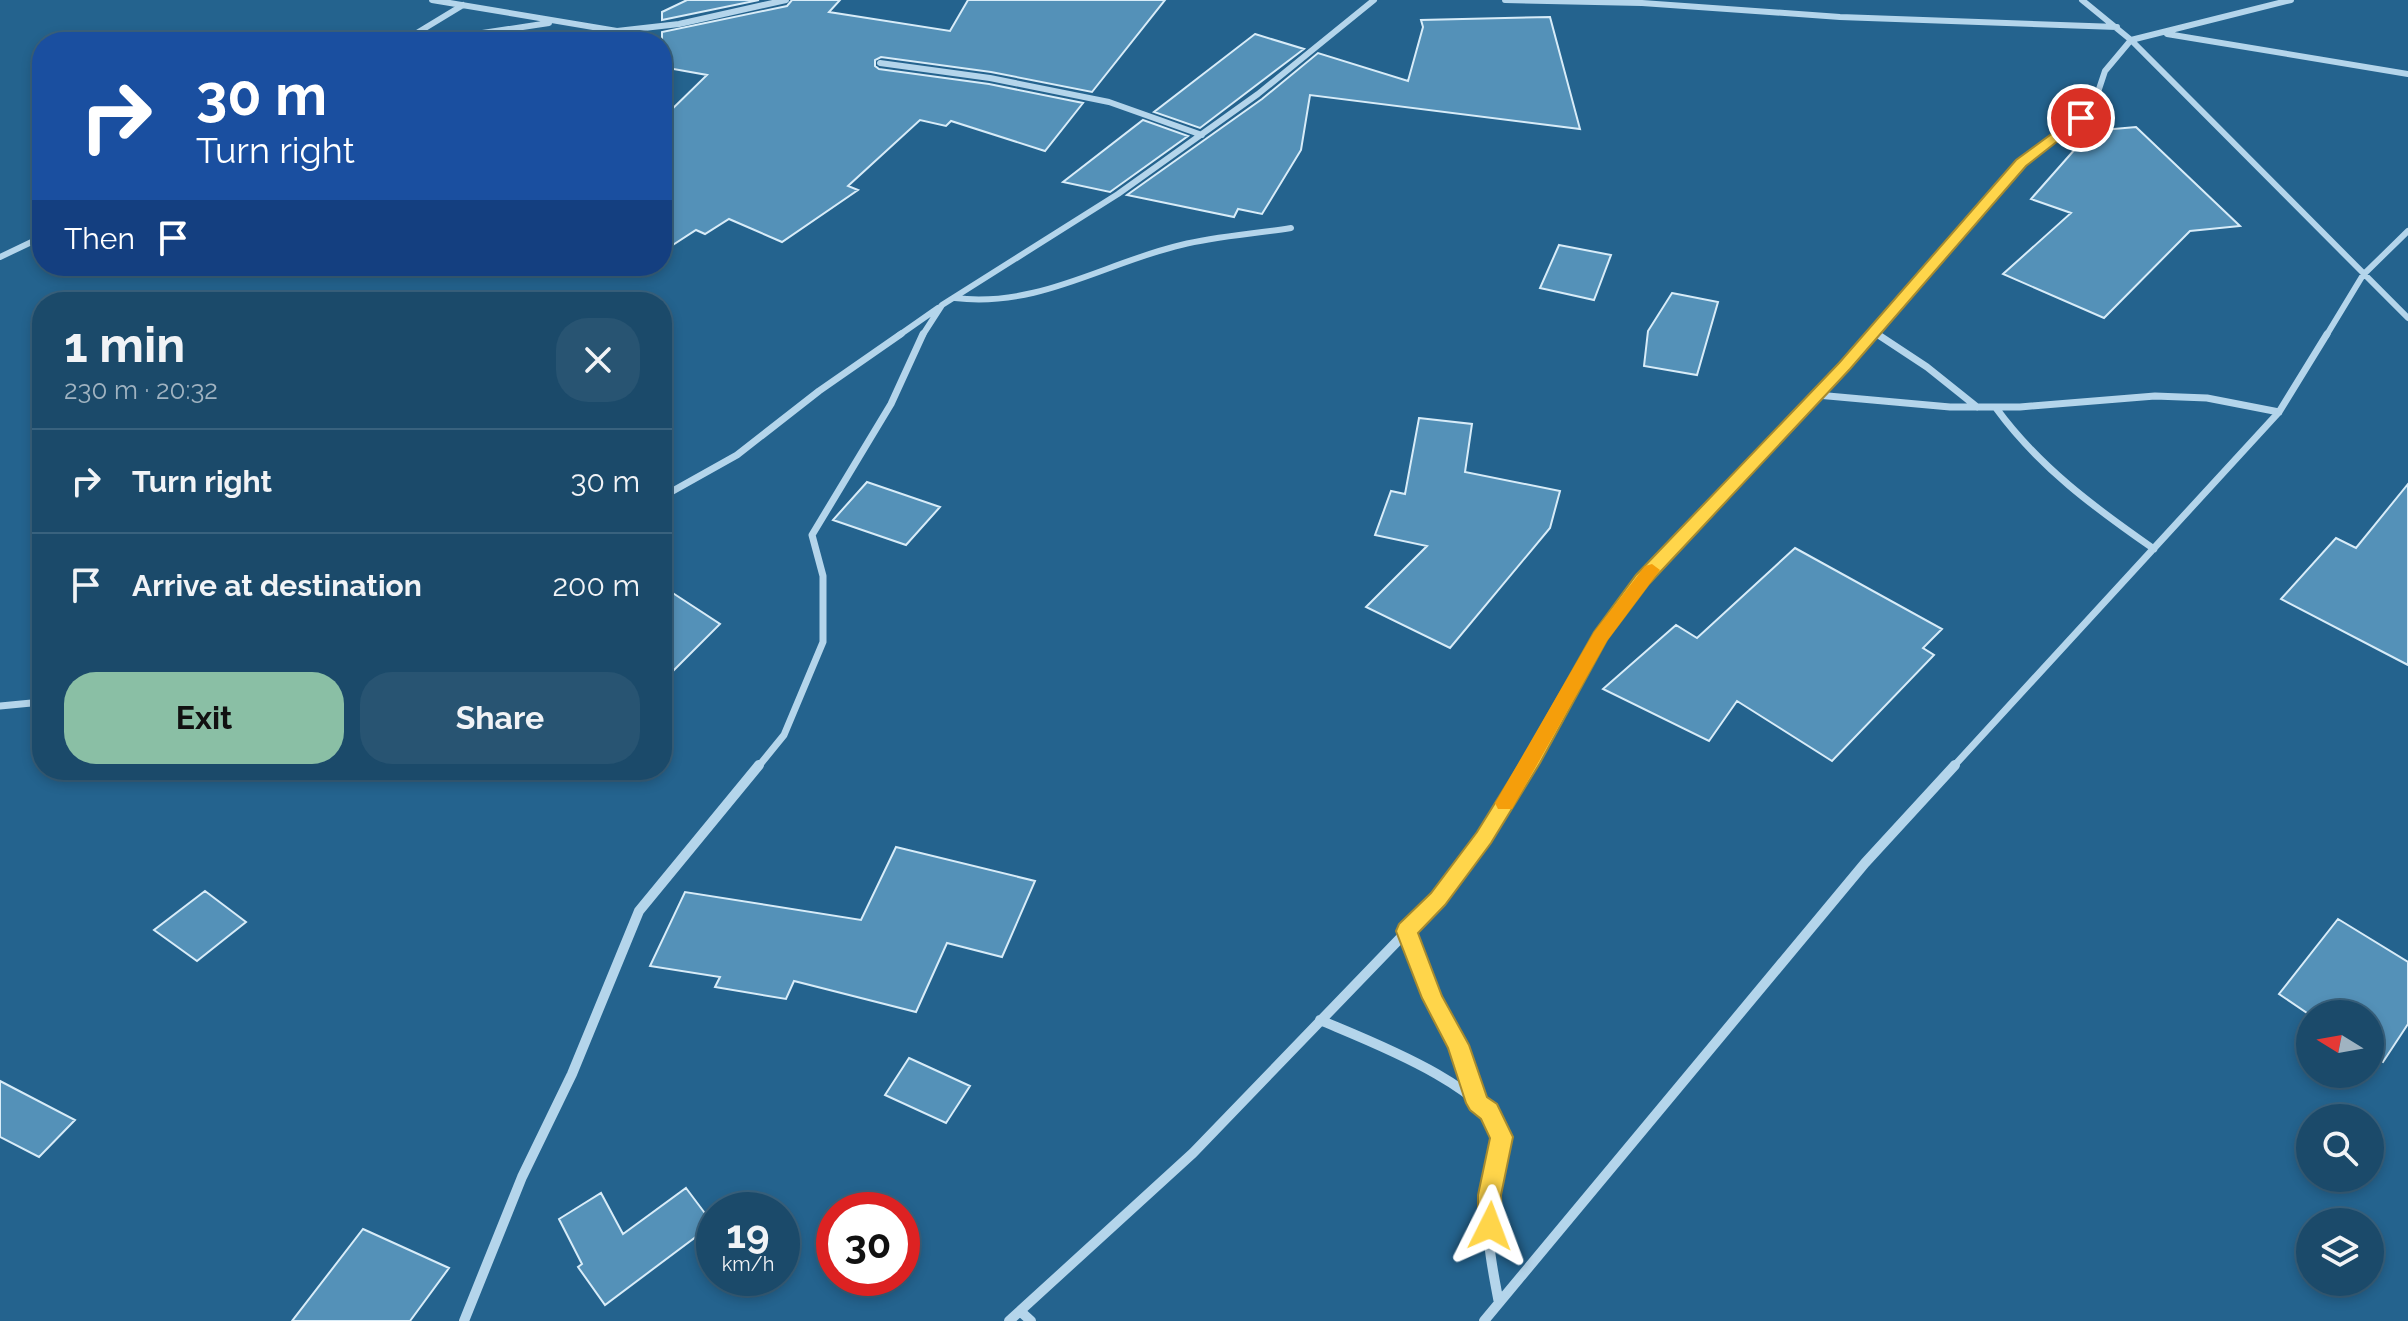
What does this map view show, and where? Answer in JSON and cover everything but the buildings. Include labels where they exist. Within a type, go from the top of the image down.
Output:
[{"type":"street","points":[[432,0],[466,2],[554,22],[617,31],[679,24],[786,0]]},
{"type":"street","points":[[672,491],[737,455],[819,391],[942,305],[1118,194],[1258,94],[1374,0]]},
{"type":"street","points":[[1505,0],[1642,3],[1840,17],[2117,27]]},
{"type":"street","points":[[2082,0],[2131,40],[2408,318]]},
{"type":"street","points":[[1009,1321],[1193,1153],[1438,899],[1484,837],[1533,758],[1600,636],[1643,579],[1817,395],[2021,163],[2081,118],[2096,98],[2105,71],[2131,40],[2291,0]]},
{"type":"street","points":[[418,32],[466,2]]},
{"type":"street","points":[[488,32],[554,22]]},
{"type":"street","points":[[2162,33],[2408,74]]},
{"type":"street","points":[[880,63],[990,78],[1109,102],[1202,135]]},
{"type":"street","points":[[954,298],[979,301],[1053,290],[1180,245],[1291,228]]},
{"type":"street","points":[[1484,1321],[1496,1311],[1865,863],[2279,412],[2363,275],[2408,231]]},
{"type":"street","points":[[0,257],[32,242]]},
{"type":"street","points":[[464,1321],[522,1177],[572,1074],[639,911],[784,735],[823,642],[823,576],[812,535],[891,404],[909,369],[916,345],[942,305]]},
{"type":"street","points":[[1874,332],[1927,367],[1977,407]]},
{"type":"street","points":[[1817,395],[1996,408],[2155,396],[2207,398],[2279,412]]},
{"type":"street","points":[[1996,408],[2034,454],[2081,498],[2154,549]]},
{"type":"street","points":[[0,706],[32,703]]},
{"type":"street","points":[[1407,931],[1433,998],[1458,1045],[1478,1103]]},
{"type":"street","points":[[1320,1020],[1395,1051],[1460,1088],[1489,1112],[1502,1137],[1490,1195],[1490,1258],[1496,1311]]},
{"type":"street","points":[[1020,1311],[1031,1321]]},
{"type":"slow traffic","points":[[1505,803],[1600,636],[1652,570]]},
{"type":"route","points":[[1490,1226],[1490,1195],[1502,1137],[1489,1112],[1478,1103],[1458,1045],[1433,998],[1407,931],[1438,899],[1484,837],[1533,758],[1600,636],[1643,579],[1844,366],[2021,163],[2081,118]]}]
